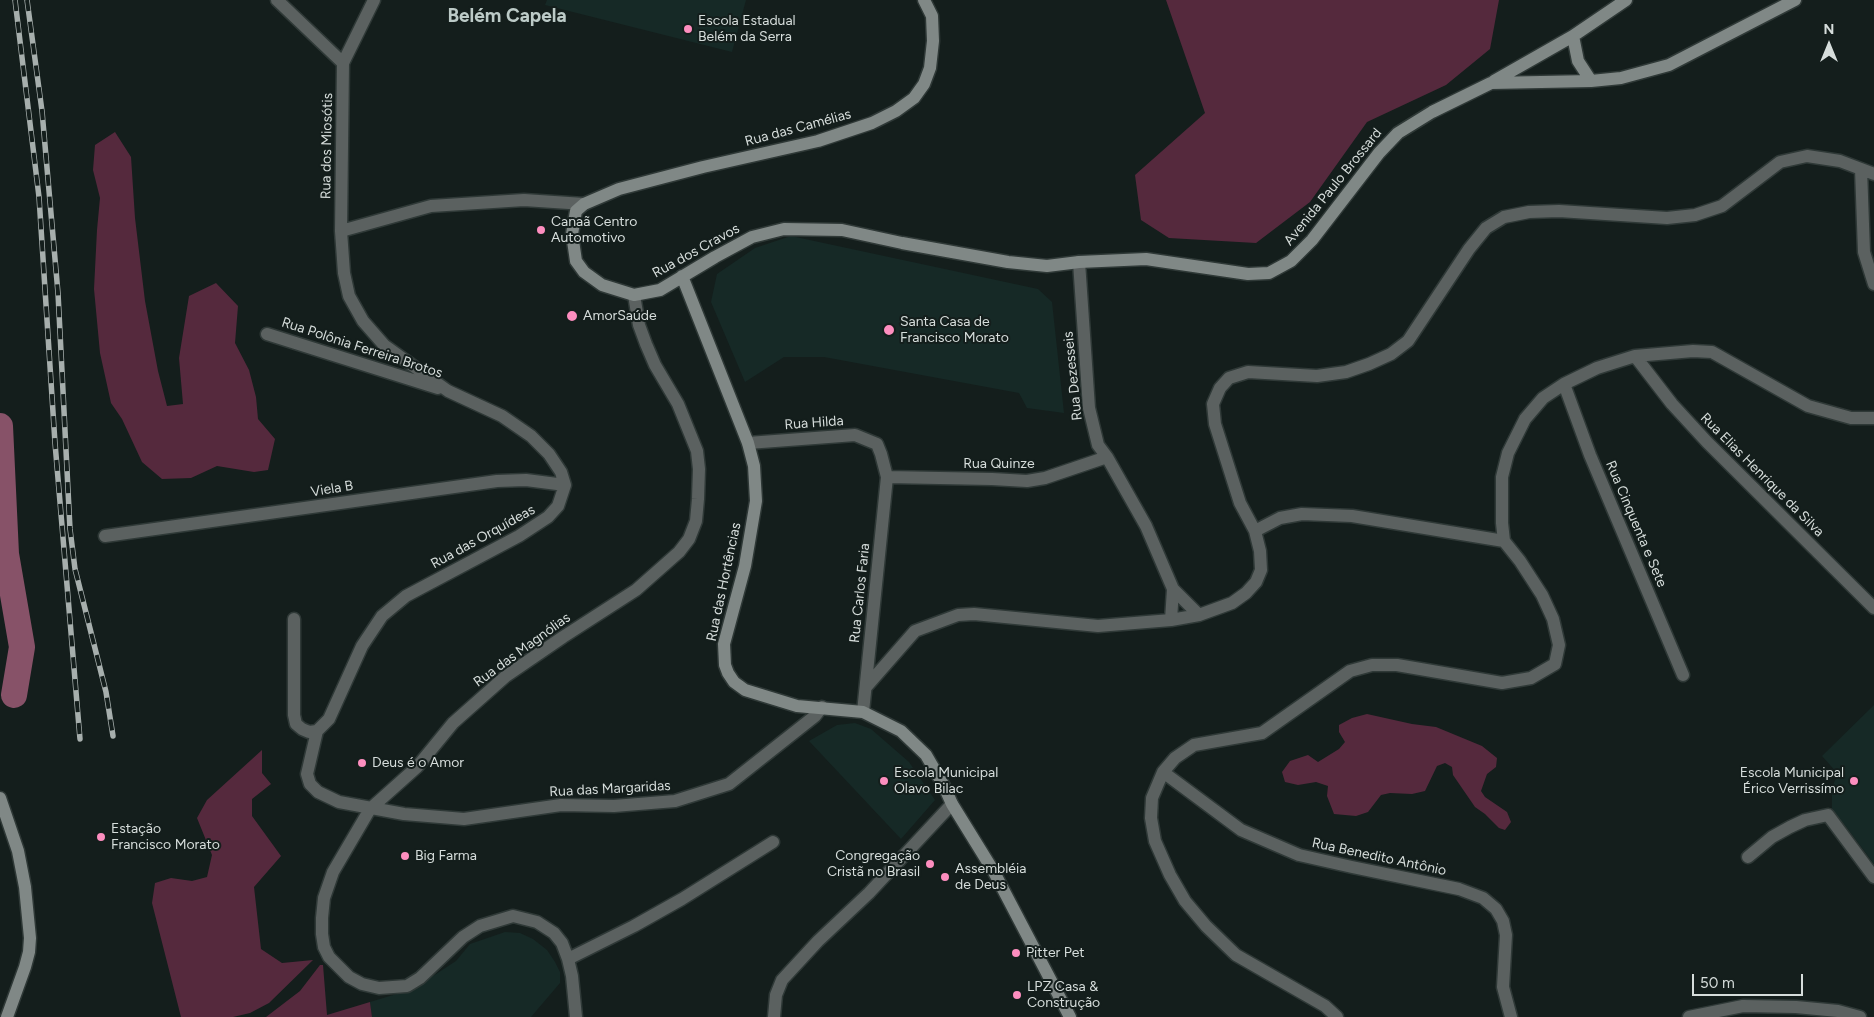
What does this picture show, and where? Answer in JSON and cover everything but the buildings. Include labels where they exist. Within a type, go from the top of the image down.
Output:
[{"type":"main road","name":"Rua das Camélias","points":[[584,204],[618,188],[818,141],[872,123],[896,111],[914,98],[924,84],[930,68],[933,42],[932,16],[924,0]]},
{"type":"main road","points":[[1491,83],[1573,36],[1626,0]]},
{"type":"main road","name":"Avenida Paulo Brossard","points":[[1079,262],[1146,259],[1172,261],[1221,271],[1248,274],[1268,272],[1291,261],[1312,240],[1379,153],[1398,133],[1432,112],[1491,83],[1591,81],[1621,78],[1669,65],[1795,0]]},
{"type":"main road","points":[[1573,36],[1578,61],[1591,81]]},
{"type":"main road","name":"Rua dos Cravos","points":[[584,204],[576,211],[573,222],[572,234],[576,261],[584,272],[602,285],[634,294],[660,290],[752,237],[784,228],[842,230],[1014,263],[1047,266],[1079,262]]},
{"type":"main road","name":"Rua das Hortências","points":[[682,276],[748,443],[754,466],[756,501],[745,566],[724,644],[725,665],[728,673],[734,682],[745,690],[797,706],[863,712],[901,731],[926,755],[952,804],[994,872],[1070,1017]]},
{"type":"main road","points":[[0,798],[18,851],[25,887],[30,938],[25,967],[7,1017]]},
{"type":"street","points":[[277,0],[343,63],[374,0]]},
{"type":"street","name":"Rua dos Miosótis","points":[[341,230],[343,63]]},
{"type":"street","points":[[866,687],[915,631],[958,615],[974,614],[1098,626],[1171,620],[1199,615],[1232,603],[1246,593],[1256,582],[1260,570],[1260,551],[1255,531],[1240,503],[1215,424],[1213,404],[1220,388],[1229,378],[1248,372],[1317,376],[1369,364],[1391,354],[1408,340],[1474,242],[1486,228],[1504,217],[1529,212],[1559,210],[1667,218],[1695,215],[1722,206],[1780,162],[1807,156],[1840,161],[1874,174]]},
{"type":"street","points":[[1861,169],[1864,252],[1874,284]]},
{"type":"street","points":[[565,485],[561,472],[549,454],[531,436],[502,416],[448,391],[384,345],[362,321],[349,296],[344,273],[341,230],[431,206],[524,200],[584,204]]},
{"type":"street","name":"Rua Dezesseis","points":[[1079,262],[1089,408],[1098,445],[1107,457],[1146,526],[1173,589],[1199,615]]},
{"type":"street","name":"Rua das Magnólias","points":[[568,959],[562,943],[554,933],[537,922],[513,916],[480,926],[464,937],[420,978],[407,986],[378,988],[362,984],[349,977],[328,957],[322,934],[324,898],[333,872],[370,809],[417,767],[452,723],[506,676],[636,590],[679,552],[689,540],[696,521],[698,499],[699,469],[697,451],[678,404],[655,366],[646,344],[639,325],[634,294]]},
{"type":"street","name":"Rua Polônia Ferreira Brotos","points":[[267,334],[448,391]]},
{"type":"street","points":[[1337,1017],[1325,1006],[1236,956],[1206,926],[1185,901],[1170,875],[1155,841],[1151,818],[1152,798],[1163,772],[1175,758],[1194,745],[1262,733],[1350,671],[1372,665],[1397,665],[1502,683],[1531,678],[1555,664],[1558,645],[1553,619],[1542,595],[1520,561],[1504,541],[1502,478],[1508,453],[1525,419],[1543,398],[1564,384],[1597,368],[1636,356],[1693,351],[1712,352],[1808,406],[1851,418],[1874,418]]},
{"type":"street","name":"Rua Elias Henrique da Silva","points":[[1636,356],[1672,404],[1707,442],[1874,608]]},
{"type":"street","name":"Rua Cinquenta e Sete","points":[[1564,384],[1590,455],[1683,675]]},
{"type":"street","name":"Rua Hilda","points":[[748,443],[855,435],[876,444],[881,454],[886,477]]},
{"type":"street","name":"Rua Quinze","points":[[886,477],[1027,481],[1044,478],[1107,457]]},
{"type":"street","name":"Rua Carlos Faria","points":[[863,712],[886,477]]},
{"type":"street","name":"Viela B","points":[[105,536],[497,481],[526,480],[565,485]]},
{"type":"street","name":"Rua das Orquídeas","points":[[370,809],[340,802],[318,792],[310,784],[307,774],[317,731],[328,719],[362,646],[382,616],[406,596],[519,536],[548,518],[558,506],[565,485]]},
{"type":"street","points":[[1255,531],[1269,522],[1280,518],[1302,514],[1352,516],[1504,541]]},
{"type":"street","name":"Rua Dezesseis","points":[[1171,620],[1173,589]]},
{"type":"street","points":[[294,619],[294,715],[296,724],[302,729],[309,732],[317,731]]},
{"type":"street","name":"Rua das Margaridas","points":[[370,809],[464,819],[561,805],[614,806],[675,801],[729,784],[815,716],[822,707]]},
{"type":"street","name":"Rua Benedito Antônio","points":[[1163,772],[1241,830],[1299,855],[1352,868],[1458,889],[1483,898],[1496,909],[1503,921],[1506,935],[1503,987],[1511,1017]]},
{"type":"street","points":[[774,1017],[776,996],[782,980],[818,941],[869,893],[952,804]]},
{"type":"street","points":[[1748,857],[1772,837],[1790,827],[1805,820],[1828,815],[1874,877]]},
{"type":"street","points":[[576,1017],[572,976],[568,959],[658,913],[773,842]]},
{"type":"street","points":[[1688,1017],[1744,1006],[1796,1007],[1838,1011],[1860,1017]]},
{"type":"shaded area","name":"Escola Estadual Belém da Serra","points":[[547,0],[746,0],[732,52],[545,5]]},
{"type":"shaded area","points":[[1166,0],[1499,0],[1490,49],[1446,85],[1367,122],[1310,202],[1256,243],[1169,238],[1141,220],[1135,175],[1205,113]]},
{"type":"shaded area","points":[[115,132],[131,157],[135,218],[145,301],[158,371],[167,406],[183,404],[179,358],[189,296],[216,283],[238,306],[235,343],[249,370],[256,397],[258,419],[275,439],[268,470],[254,472],[217,466],[191,478],[162,479],[142,462],[122,419],[111,403],[100,353],[94,289],[100,198],[93,170],[95,145]]},
{"type":"shaded area","name":"Santa Casa de Francisco Morato","points":[[791,236],[1038,289],[1052,302],[1064,413],[1027,408],[1019,393],[824,357],[784,357],[745,382],[711,302],[717,274],[755,248]]},
{"type":"shaded area","name":"Escola Municipal Érico Verrissímo","points":[[1874,705],[1874,864],[1844,824],[1832,813],[1832,787],[1838,774],[1822,756]]},
{"type":"shaded area","points":[[1367,714],[1436,727],[1482,746],[1497,758],[1496,767],[1487,774],[1481,791],[1485,797],[1507,812],[1511,822],[1505,830],[1499,828],[1475,807],[1453,775],[1452,767],[1445,763],[1437,766],[1425,791],[1412,794],[1390,793],[1381,795],[1368,812],[1356,816],[1334,814],[1327,796],[1328,786],[1316,782],[1298,785],[1285,782],[1282,772],[1290,761],[1308,755],[1318,762],[1339,749],[1345,742],[1339,732],[1339,725],[1352,718]]},
{"type":"shaded area","name":"Escola Municipal Olavo Bilac","points":[[855,723],[871,729],[909,762],[935,800],[901,839],[809,741],[837,725]]},
{"type":"shaded area","points":[[262,750],[262,773],[271,784],[252,799],[252,816],[281,856],[254,887],[261,949],[282,963],[313,960],[269,1003],[250,1013],[233,1017],[181,1017],[152,903],[155,883],[171,878],[192,881],[207,877],[212,855],[197,818],[207,800]]},
{"type":"shaded area","points":[[505,932],[520,933],[533,939],[547,950],[560,972],[560,983],[531,1017],[372,1017],[370,1002],[413,989],[456,961],[470,944]]},
{"type":"shaded area","points":[[320,965],[323,965],[327,1015],[370,1002],[372,1017],[266,1017],[300,991]]},
{"type":"waterway","points":[[0,426],[6,554],[22,647],[14,695]]},
{"type":"railway","points":[[15,0],[39,197],[55,443],[80,739]]},
{"type":"railway","points":[[27,0],[42,111],[58,293],[70,529],[75,569],[106,692],[113,736]]},
{"type":"place","name":"Escola Estadual Belém da Serra","points":[[688,29]]},
{"type":"place","name":"Canaã Centro Automotivo","points":[[541,230]]},
{"type":"place","name":"AmorSaúde","points":[[572,316]]},
{"type":"place","name":"Santa Casa de Francisco Morato","points":[[889,330]]},
{"type":"place","name":"Deus é o Amor","points":[[362,763]]},
{"type":"place","name":"Escola Municipal Olavo Bilac","points":[[884,781]]},
{"type":"place","name":"Escola Municipal Érico Verrissímo","points":[[1854,781]]},
{"type":"place","name":"Estação Francisco Morato","points":[[101,837]]},
{"type":"place","name":"Big Farma","points":[[405,856]]},
{"type":"place","name":"Congregação Cristã no Brasil","points":[[930,864]]},
{"type":"place","name":"Assembléia de Deus","points":[[945,877]]},
{"type":"place","name":"Pitter Pet","points":[[1016,953]]},
{"type":"place","name":"LPZ Casa & Construção","points":[[1017,995]]},
{"type":"district","name":"Belém Capela","points":[[507,16]]}]
